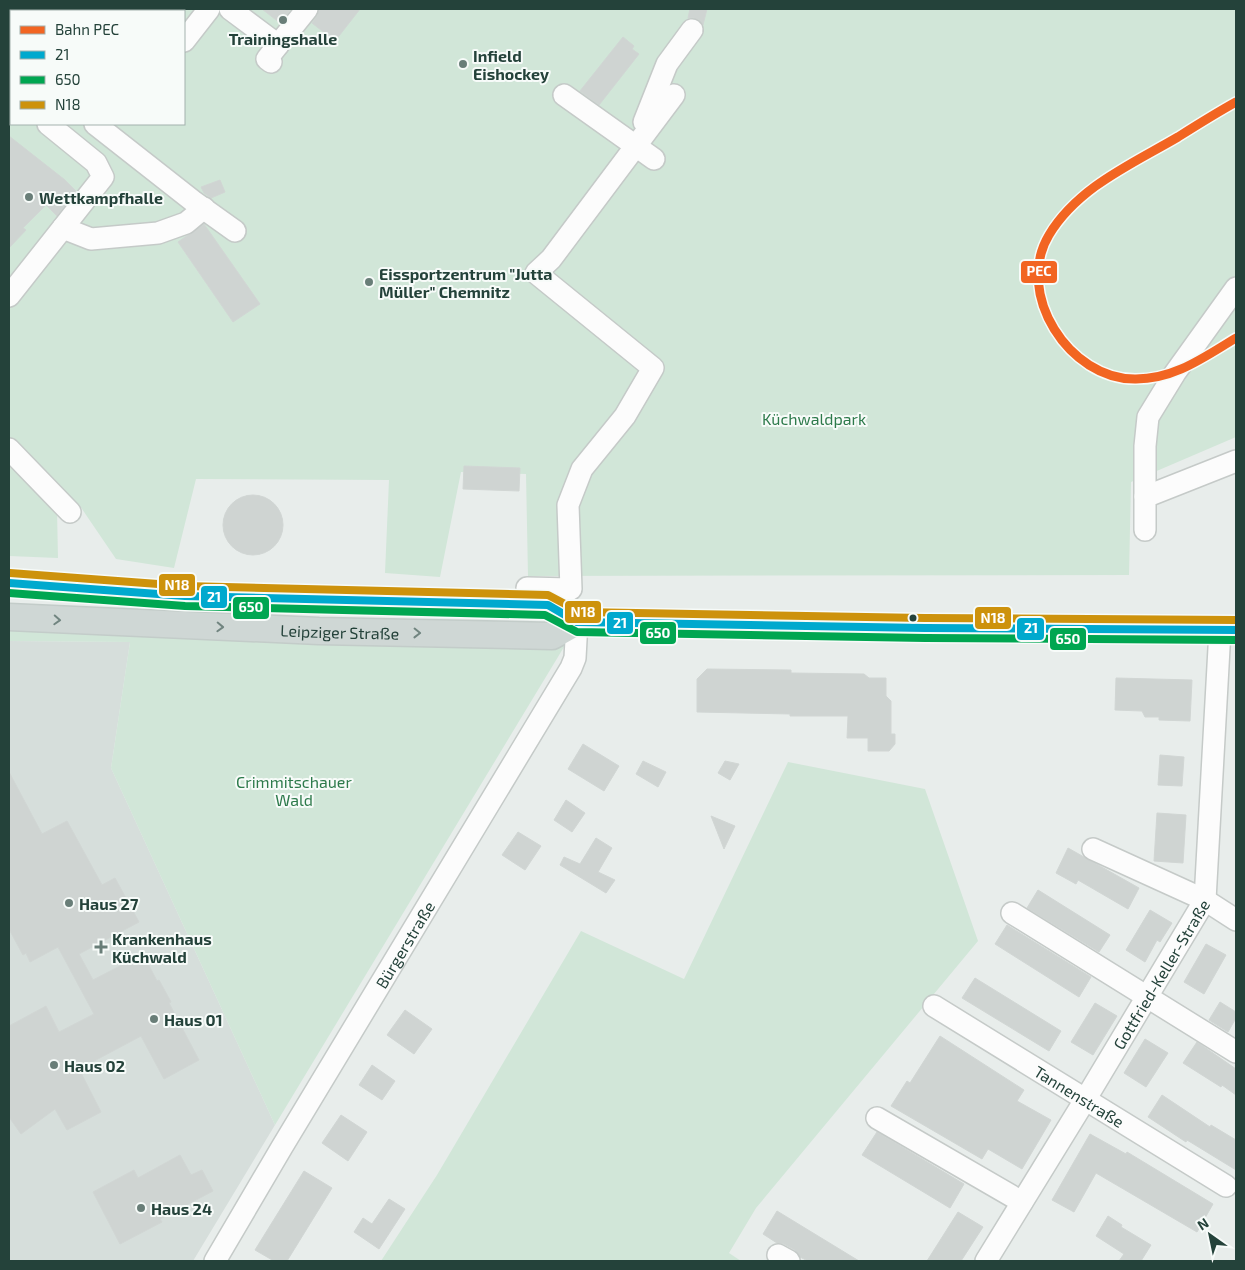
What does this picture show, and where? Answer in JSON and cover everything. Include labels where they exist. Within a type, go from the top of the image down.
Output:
[{"type":"main road","name":"Leipziger Straße","points":[[9,583],[185,596],[548,606],[577,622],[925,628],[1228,630]]},
{"type":"main road","name":"Leipziger Straße","points":[[9,617],[319,631],[552,636],[577,622]]},
{"type":"street","points":[[185,41],[209,9]]},
{"type":"street","points":[[230,9],[274,54],[307,9]]},
{"type":"street","points":[[634,146],[667,64],[684,28]]},
{"type":"street","points":[[564,95],[654,160]]},
{"type":"street","points":[[528,588],[571,589],[568,505],[582,469],[624,416],[653,368],[536,273],[551,259],[674,95]]},
{"type":"street","points":[[9,296],[103,177],[96,163],[49,125]]},
{"type":"street","points":[[109,128],[204,208],[235,231]]},
{"type":"street","points":[[63,228],[91,240],[158,233],[186,223],[204,208]]},
{"type":"street","points":[[1145,530],[1144,446],[1148,418],[1174,373],[1236,288]]},
{"type":"street","points":[[9,449],[70,512]]},
{"type":"street","points":[[1146,497],[1236,461]]},
{"type":"street","name":"Bürgerstraße","points":[[215,1261],[571,668],[576,658],[577,622]]},
{"type":"street","name":"Gottfried-Keller-Straße","points":[[986,1261],[1147,998],[1204,900],[1228,630]]},
{"type":"street","points":[[1093,848],[1204,900],[1236,920]]},
{"type":"street","points":[[1012,913],[1236,1052]]},
{"type":"street","name":"Tannenstraße","points":[[934,1006],[1226,1186]]},
{"type":"street","points":[[877,1118],[1022,1202]]},
{"type":"shaded area","name":"Krankenhaus Küchwald","points":[[9,641],[130,642],[111,768],[275,1125],[193,1261],[9,1261]]},
{"type":"green space","name":"Küchwaldpark","points":[[9,9],[1236,9],[1236,437],[1131,482],[1129,575],[528,576],[526,474],[461,472],[440,577],[385,573],[389,480],[196,479],[174,568],[116,559],[80,506],[70,512],[57,510],[58,558],[9,556]],"holes":[[[533,261],[565,285],[534,285],[526,270]]]},
{"type":"green space","name":"Crimmitschauer Wald","points":[[9,625],[567,642],[275,1125],[111,768],[130,642],[9,641]]},
{"type":"green space","points":[[788,762],[925,789],[978,941],[756,1208],[729,1253],[741,1261],[381,1261],[437,1175],[581,931],[684,979]]},
{"type":"building","points":[[262,9],[291,9],[280,23]]},
{"type":"building","points":[[319,9],[360,9],[335,41],[312,23]]},
{"type":"building","points":[[690,9],[707,9],[703,25],[699,20],[688,18]]},
{"type":"building","points":[[623,37],[634,46],[632,49],[639,54],[599,105],[580,91]]},
{"type":"building","name":"Wettkampfhalle","points":[[9,136],[65,180],[76,191],[57,216],[46,205],[23,228],[26,230],[9,248]]},
{"type":"building","points":[[220,180],[225,192],[211,198],[204,193],[201,187]]},
{"type":"building","points":[[204,224],[260,304],[233,322],[178,242]]},
{"type":"building","points":[[464,466],[520,468],[519,491],[463,489]]},
{"type":"building","points":[[247,495],[259,495],[275,503],[281,513],[283,525],[281,537],[275,547],[259,555],[247,555],[231,547],[223,531],[223,519],[231,503]]},
{"type":"building","points":[[707,669],[791,670],[791,673],[864,674],[869,678],[886,678],[886,696],[891,701],[891,734],[895,734],[895,744],[889,751],[868,751],[868,738],[847,738],[848,716],[790,716],[790,714],[697,712],[697,679]]},
{"type":"building","points":[[1116,678],[1192,680],[1190,721],[1159,720],[1159,717],[1145,717],[1142,711],[1115,710]]},
{"type":"building","points":[[583,744],[619,766],[604,791],[568,769]]},
{"type":"building","points":[[1160,755],[1184,757],[1182,786],[1158,785]]},
{"type":"building","points":[[643,761],[666,772],[658,787],[636,774]]},
{"type":"building","points":[[725,761],[739,764],[730,780],[718,773]]},
{"type":"building","points":[[9,772],[42,834],[67,821],[102,885],[115,878],[139,922],[79,954],[93,980],[143,954],[157,981],[159,980],[171,1002],[169,1003],[199,1060],[164,1079],[141,1036],[79,1069],[101,1112],[67,1130],[55,1109],[21,1134],[9,1117],[9,1026],[46,1006],[59,1032],[94,1014],[58,947],[30,962],[26,953],[23,955],[9,929]]},
{"type":"building","points":[[566,800],[585,813],[572,832],[554,820]]},
{"type":"building","points":[[1157,813],[1186,815],[1183,863],[1154,861]]},
{"type":"building","points":[[711,816],[735,826],[724,849]]},
{"type":"building","points":[[518,832],[541,846],[525,870],[502,855]]},
{"type":"building","points":[[596,838],[612,848],[598,872],[615,880],[606,893],[560,865],[564,857],[580,864]]},
{"type":"building","points":[[1068,848],[1139,888],[1128,909],[1078,880],[1076,884],[1056,873]]},
{"type":"building","points":[[1038,890],[1110,935],[1099,952],[1027,908]]},
{"type":"building","points":[[1150,910],[1172,923],[1160,942],[1157,940],[1145,962],[1126,950]]},
{"type":"building","points":[[1007,925],[1091,977],[1079,997],[995,944]]},
{"type":"building","points":[[1206,944],[1226,955],[1204,994],[1184,982]]},
{"type":"building","points":[[975,978],[1061,1031],[1049,1051],[962,998]]},
{"type":"building","points":[[1220,1002],[1236,1012],[1236,1018],[1228,1032],[1209,1020]]},
{"type":"building","points":[[1095,1003],[1117,1016],[1093,1055],[1071,1042]]},
{"type":"building","points":[[405,1010],[432,1029],[414,1054],[387,1035]]},
{"type":"building","points":[[940,1036],[1024,1090],[1017,1101],[1051,1120],[1022,1169],[988,1149],[982,1159],[891,1106],[907,1081],[910,1083]]},
{"type":"building","points":[[1145,1039],[1168,1053],[1146,1087],[1124,1073]]},
{"type":"building","points":[[1197,1042],[1236,1069],[1236,1095],[1183,1063]]},
{"type":"building","points":[[372,1065],[395,1081],[382,1100],[359,1085]]},
{"type":"building","points":[[1162,1095],[1210,1127],[1211,1125],[1236,1140],[1236,1170],[1187,1140],[1186,1142],[1148,1117]]},
{"type":"building","points":[[341,1115],[367,1132],[348,1161],[322,1143]]},
{"type":"building","points":[[877,1132],[964,1184],[950,1208],[862,1155]]},
{"type":"building","points":[[1090,1134],[1126,1154],[1127,1152],[1213,1204],[1197,1232],[1096,1173],[1074,1212],[1052,1200]]},
{"type":"building","name":"Haus 24","points":[[180,1155],[191,1175],[202,1170],[213,1191],[160,1219],[162,1222],[120,1244],[93,1192],[134,1170],[138,1178]]},
{"type":"building","points":[[304,1171],[332,1188],[287,1261],[274,1261],[255,1250]]},
{"type":"building","points":[[389,1199],[405,1209],[379,1249],[354,1232],[363,1218],[372,1224]]},
{"type":"building","points":[[777,1211],[859,1261],[808,1261],[800,1257],[795,1250],[784,1244],[777,1243],[763,1234]]},
{"type":"building","points":[[958,1212],[983,1227],[961,1261],[927,1261]]},
{"type":"building","points":[[1108,1216],[1122,1225],[1121,1227],[1151,1245],[1141,1261],[1119,1261],[1124,1254],[1096,1236]]},
{"type":"rail line","name":"PEC","points":[[1236,102],[1107,178],[1075,203],[1049,235],[1040,258],[1038,282],[1043,306],[1054,329],[1070,349],[1089,365],[1112,375],[1136,379],[1164,375],[1189,366],[1236,338]]},
{"type":"transit line","name":"N18","points":[[10,573],[185,586],[548,595],[580,612],[925,618],[1236,620]]},
{"type":"transit line","name":"21","points":[[9,583],[185,596],[548,605],[577,622],[925,628],[1236,630]]},
{"type":"transit line","name":"650","points":[[9,593],[185,606],[545,615],[577,632],[925,638],[1236,640]]},
{"type":"place","name":"Trainingshalle","points":[[283,20]]},
{"type":"place","name":"Infield Eishockey","points":[[463,64]]},
{"type":"place","name":"Wettkampfhalle","points":[[29,197]]},
{"type":"place","name":"Eissportzentrum \"Jutta Müller\" Chemnitz","points":[[369,282]]},
{"type":"place","name":"Haus 27","points":[[69,903]]},
{"type":"place","name":"Krankenhaus Küchwald","points":[[101,947]]},
{"type":"place","name":"Haus 01","points":[[154,1019]]},
{"type":"place","name":"Haus 02","points":[[54,1065]]},
{"type":"place","name":"Haus 24","points":[[141,1208]]}]
